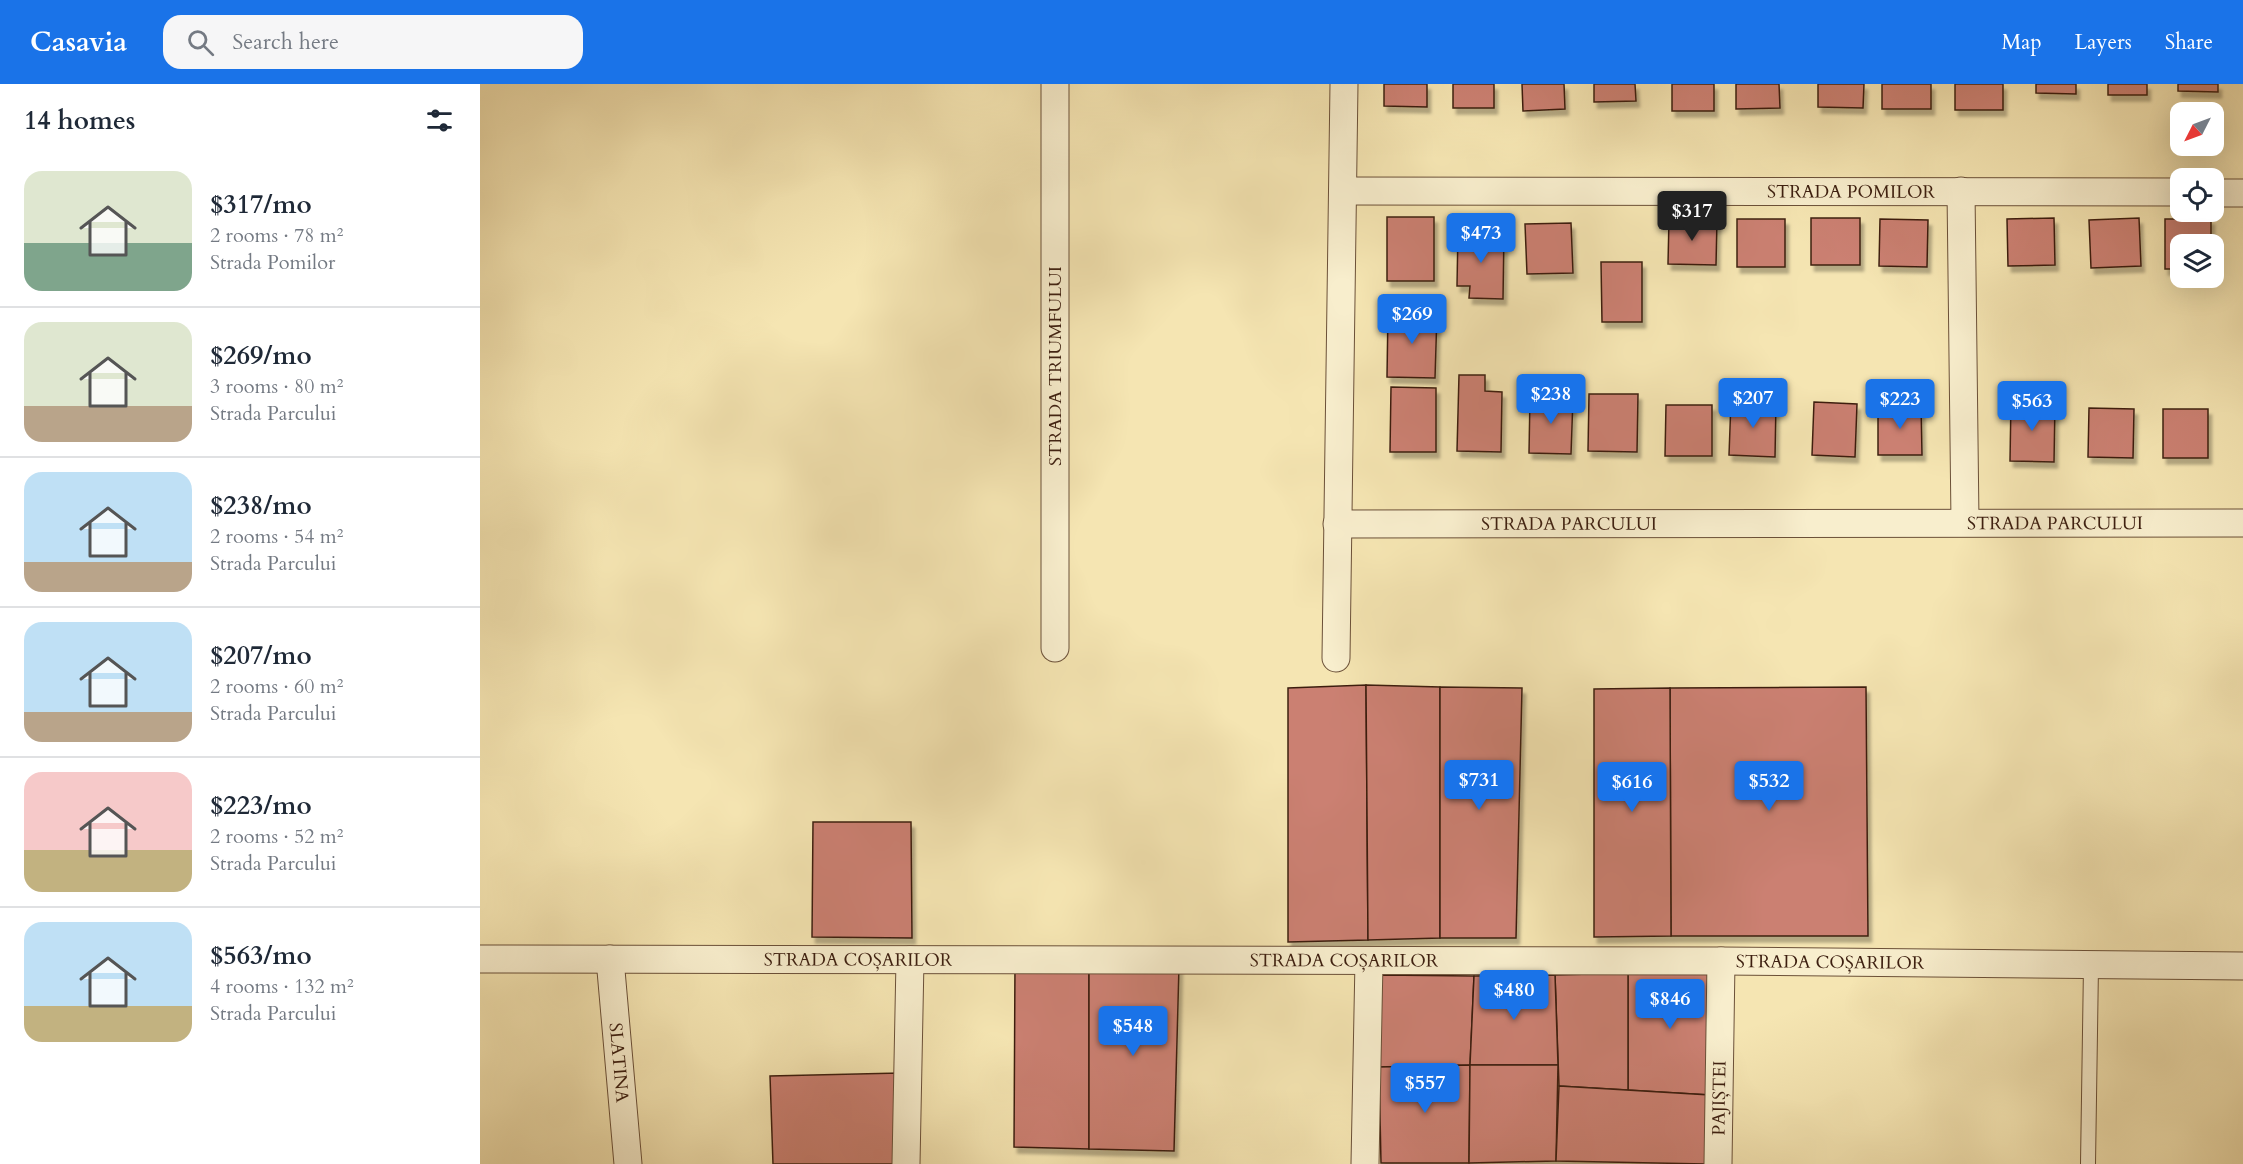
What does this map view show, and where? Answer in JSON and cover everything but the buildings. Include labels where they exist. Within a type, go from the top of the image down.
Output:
[{"type":"street","name":"STRADA TRIUMFULUI","points":[[1055,84],[1056,648]]},
{"type":"street","points":[[1336,658],[1344,84]]},
{"type":"street","name":"STRADA POMILOR","points":[[1343,191],[2170,192]]},
{"type":"street","points":[[1961,191],[1965,522]]},
{"type":"street","points":[[2224,193],[2243,193]]},
{"type":"street","name":"STRADA PARCULUI","points":[[1337,524],[2243,523]]},
{"type":"street","name":"STRADA COȘARILOR","points":[[480,959],[1721,961],[2243,966]]},
{"type":"street","name":"SLATINA","points":[[610,959],[628,1164]]},
{"type":"street","points":[[906,1164],[910,960]]},
{"type":"street","points":[[1365,1164],[1369,961]]},
{"type":"street","name":"PAJIȘTEI","points":[[1718,1164],[1721,961]]},
{"type":"lane","points":[[2088,1164],[2091,966]]}]
